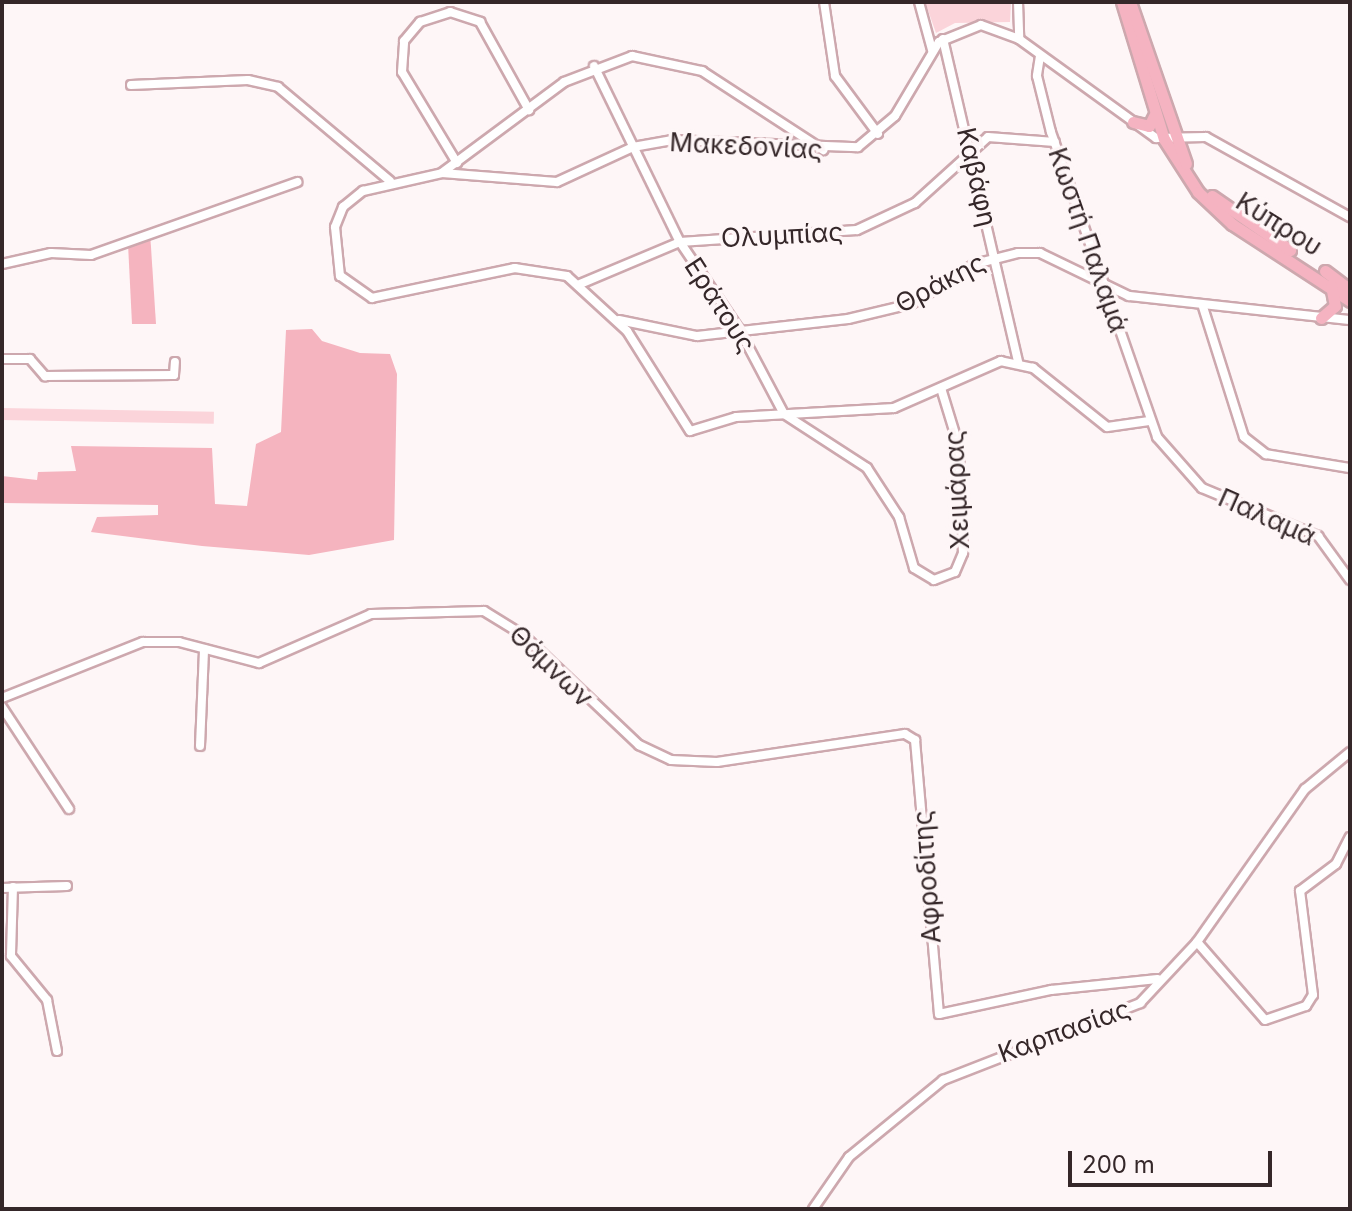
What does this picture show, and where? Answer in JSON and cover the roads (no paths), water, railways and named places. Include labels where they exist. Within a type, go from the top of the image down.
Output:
[{"type":"main road","name":"Κύπρου","points":[[1122,2],[1155,113],[1168,138],[1221,215],[1329,282],[1350,301]]},
{"type":"main road","name":"Κύπρου","points":[[1130,2],[1168,138],[1220,203],[1350,290]]},
{"type":"main road","points":[[1133,122],[1149,126],[1155,113]]},
{"type":"main road","points":[[1321,318],[1336,302],[1329,282]]},
{"type":"street","points":[[824,2],[835,76],[878,134],[932,50],[943,39],[981,25],[1019,39],[1133,122],[1168,138],[1206,137],[1350,217]]},
{"type":"street","points":[[919,2],[932,50]]},
{"type":"street","points":[[1018,2],[1019,39]]},
{"type":"street","points":[[457,163],[402,72],[404,41],[420,22],[450,12],[480,22],[529,110]]},
{"type":"street","name":"Καβάφη","points":[[943,39],[971,147],[1018,362]]},
{"type":"street","points":[[442,173],[594,66],[637,56],[686,64],[823,150]]},
{"type":"street","name":"Κωστή Παλαμά","points":[[1040,56],[1037,76],[1055,142],[1110,291],[1149,421]]},
{"type":"street","name":"Εράτους","points":[[594,66],[680,242],[739,329],[784,414]]},
{"type":"street","points":[[131,85],[248,80],[278,87],[390,181]]},
{"type":"street","name":"Μακεδονίας","points":[[878,134],[858,147],[823,150],[685,139],[633,147],[557,182],[442,173],[390,181],[349,200],[335,227],[337,270],[358,293],[384,297],[526,266],[580,284],[618,320],[690,431],[721,419],[894,408],[941,388],[983,363],[1018,362]]},
{"type":"street","name":"Ολυμπίας","points":[[580,284],[680,242],[840,234],[873,225],[915,203],[971,147],[1002,134],[1055,142]]},
{"type":"street","points":[[2,264],[51,253],[91,255],[297,182]]},
{"type":"street","name":"Θράκης","points":[[618,320],[687,336],[880,313],[936,292],[994,255],[1040,253],[1110,291],[1203,307],[1350,320]]},
{"type":"street","points":[[1203,307],[1244,437],[1266,454],[1350,468]]},
{"type":"street","points":[[2,359],[30,359],[45,376],[174,375],[175,362]]},
{"type":"street","points":[[1018,362],[1107,427],[1149,421]]},
{"type":"street","name":"Χειμάρας","points":[[784,414],[867,468],[897,512],[914,568],[938,580],[955,572],[963,553],[960,453],[941,388]]},
{"type":"street","name":"Παλαμά","points":[[1149,421],[1193,481],[1306,528],[1336,553],[1350,580]]},
{"type":"street","name":"Θάμνων","points":[[2,698],[139,643],[204,649],[259,663],[371,614],[466,607],[503,620],[600,713],[671,760],[717,762],[905,734],[915,740]]},
{"type":"street","points":[[200,746],[204,649]]},
{"type":"street","points":[[2,707],[69,809]]},
{"type":"street","name":"Αφροδίτης","points":[[915,740],[939,1014],[1051,990],[1157,979]]},
{"type":"street","name":"Καρπασίας","points":[[813,1209],[849,1157],[931,1088],[991,1057],[1119,1016],[1140,1003],[1157,979],[1197,942],[1305,789],[1350,752]]},
{"type":"street","points":[[1197,942],[1265,1020],[1299,1011],[1313,995],[1300,891],[1336,864],[1350,837]]},
{"type":"street","points":[[2,888],[67,886]]},
{"type":"street","points":[[13,887],[11,956],[47,1000],[57,1051]]}]
